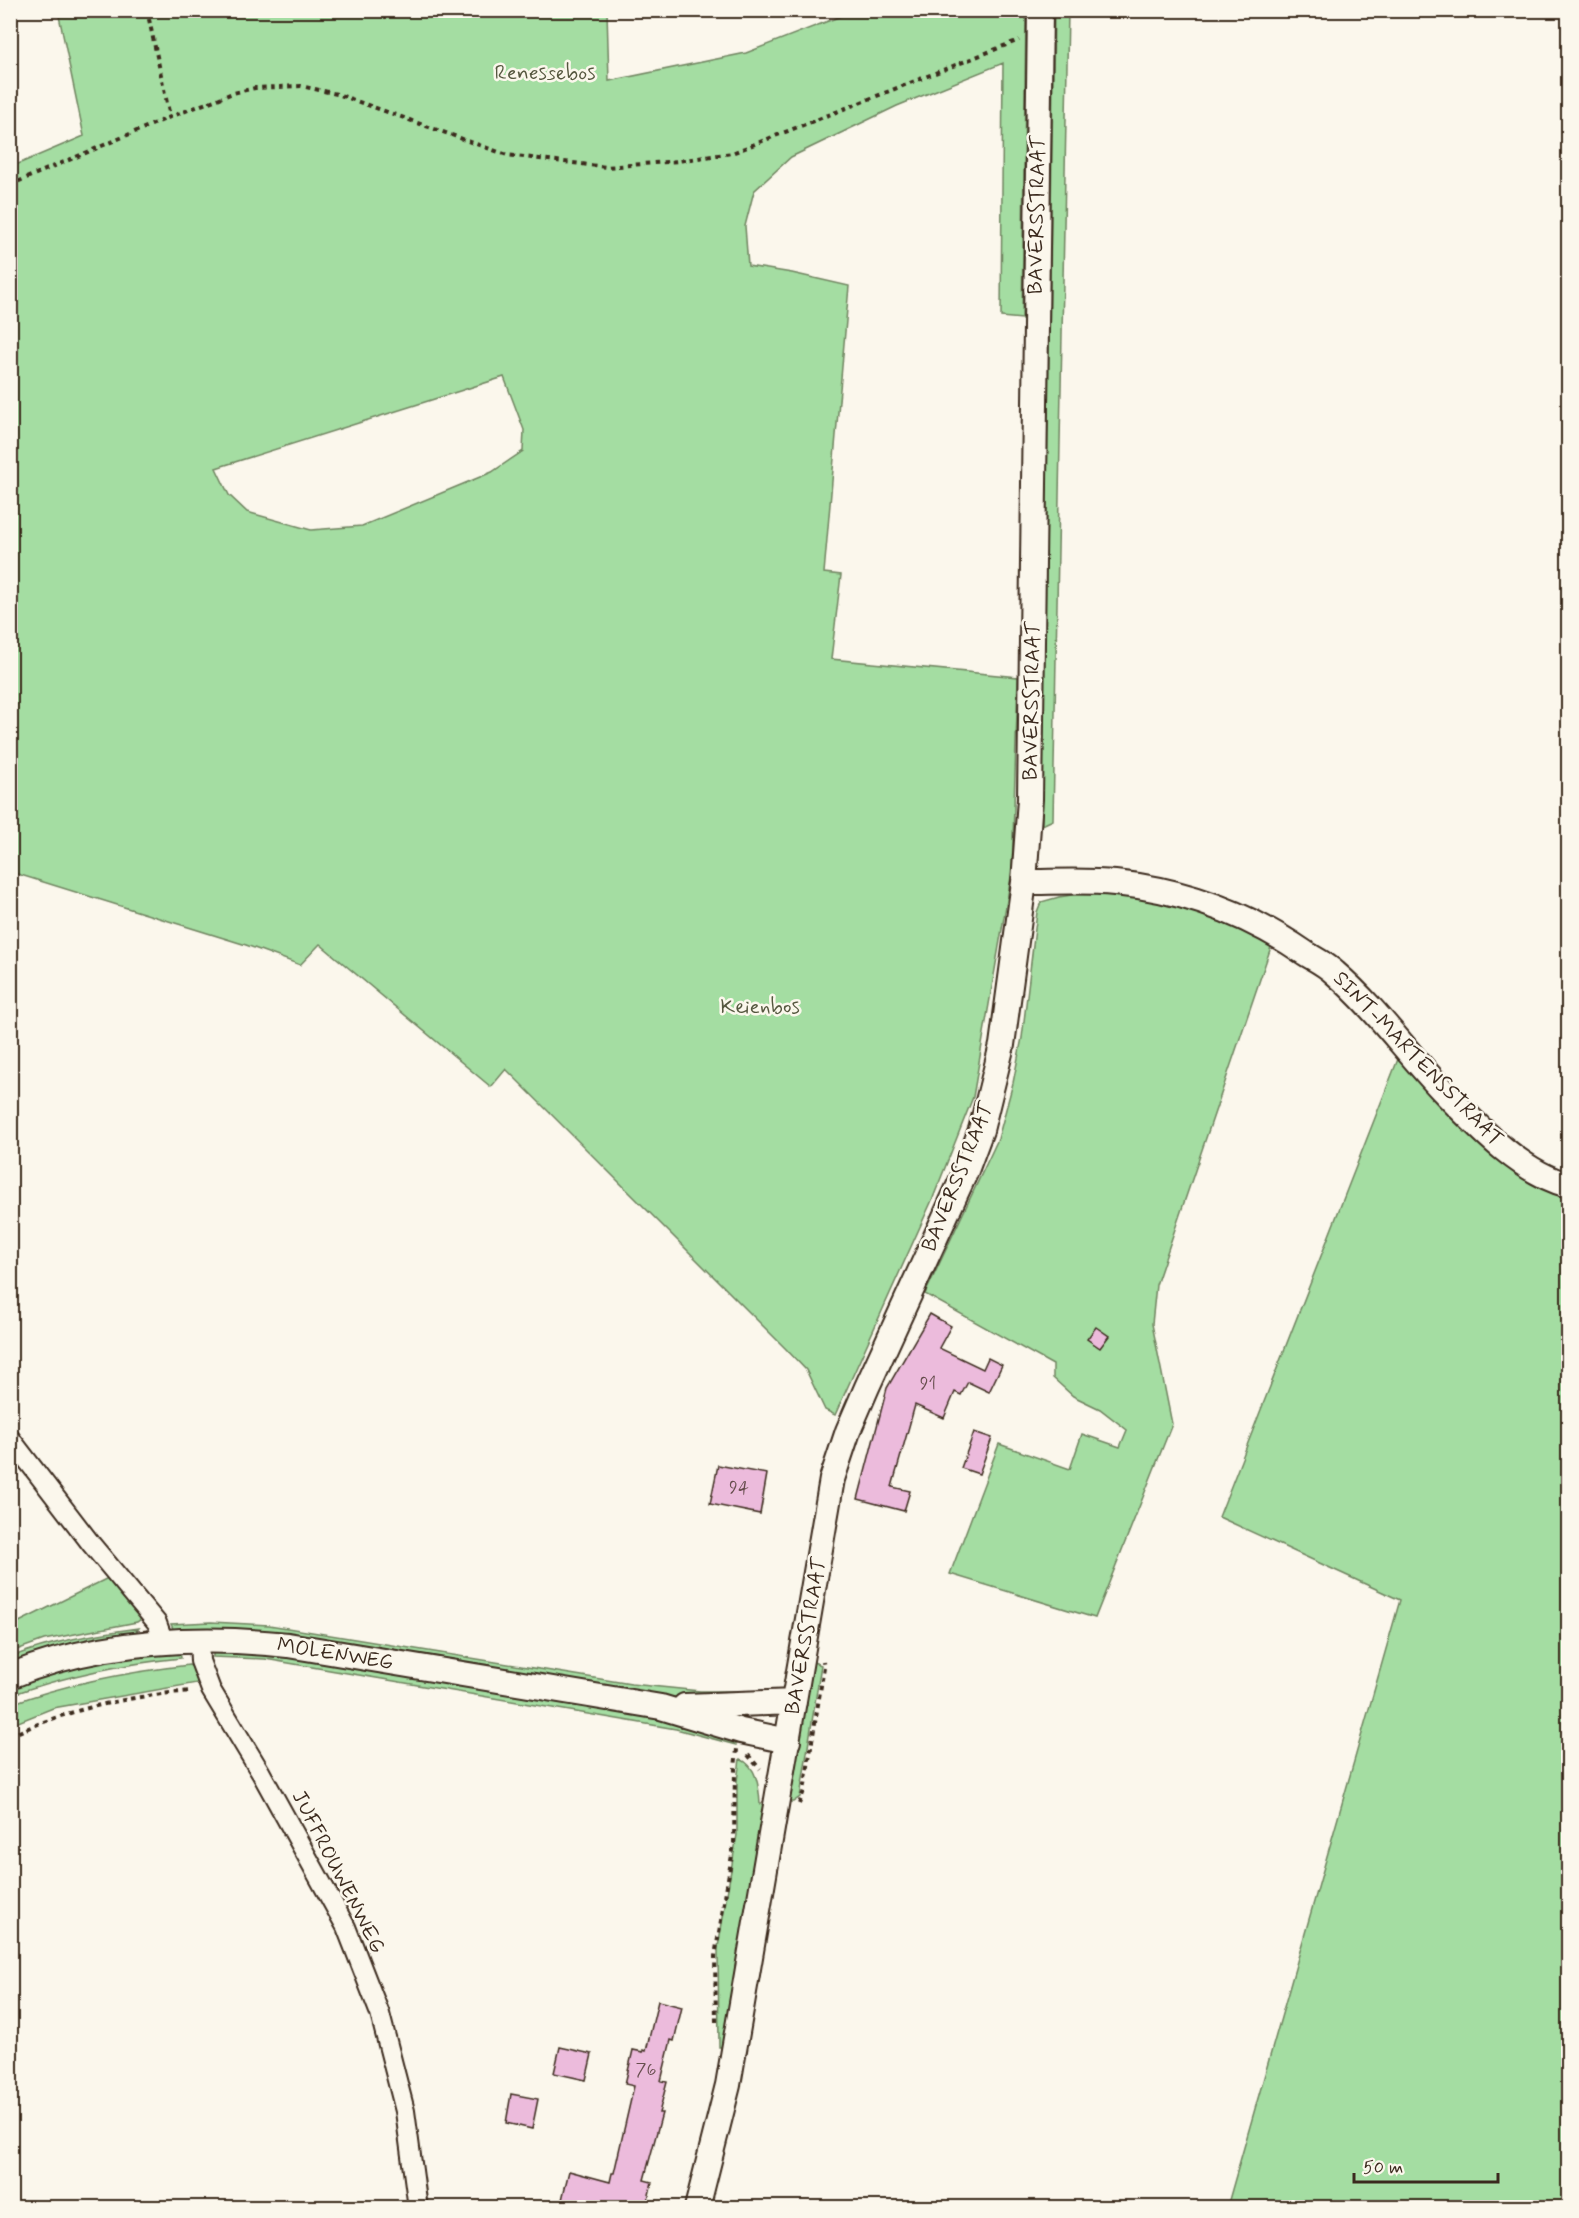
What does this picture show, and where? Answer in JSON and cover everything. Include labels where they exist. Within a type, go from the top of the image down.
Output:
[{"type":"main road","name":"BAVERSSTRAAT","points":[[697,2208],[728,2085],[835,1470],[867,1386],[964,1173],[981,1130],[1002,1045],[1024,882],[1030,799],[1040,21]]},
{"type":"main road","name":"SINT-MARTENSSTRAAT","points":[[1024,882],[1114,883],[1180,894],[1245,918],[1279,935],[1334,972],[1368,1005],[1418,1064],[1489,1139],[1540,1173],[1569,1185]]},
{"type":"main road","name":"MOLENWEG","points":[[10,1676],[68,1657],[164,1642],[245,1640],[288,1645],[661,1707],[741,1731],[788,1741]]},
{"type":"main road","name":"MOLENWEG","points":[[661,1707],[794,1702]]},
{"type":"street","points":[[10,1438],[85,1536],[157,1623],[164,1642]]},
{"type":"street","name":"JUFFROUWENWEG","points":[[199,1640],[200,1661],[211,1690],[261,1773],[350,1938],[380,2014],[405,2111],[418,2208]]},
{"type":"path","points":[[147,10],[170,117]]},
{"type":"path","points":[[10,185],[170,117],[233,93],[255,88],[301,86],[337,94],[507,155],[606,167],[678,161],[732,153],[1040,21]]},
{"type":"path","points":[[798,1805],[804,1791],[824,1667],[823,1660]]},
{"type":"path","points":[[10,1736],[83,1708],[130,1698],[211,1690]]},
{"type":"path","points":[[728,1745],[751,1756],[763,1776]]},
{"type":"path","points":[[716,2025],[715,1956],[734,1843],[735,1768],[738,1748]]},
{"type":"green space","name":"Keienbos","points":[[58,11],[607,11],[609,81],[746,53],[854,11],[1026,11],[1022,319],[1001,317],[1003,63],[897,106],[791,157],[754,191],[745,226],[748,266],[849,286],[824,573],[841,575],[831,659],[1018,677],[1012,871],[973,1097],[933,1198],[835,1415],[825,1410],[806,1370],[506,1069],[491,1087],[320,944],[300,965],[246,945],[11,872],[11,167],[84,136]],"holes":[[[504,377],[524,430],[523,451],[492,472],[362,526],[311,530],[247,512],[229,495],[216,468]]]},
{"type":"green space","points":[[1054,11],[1068,11],[1053,820],[1042,825]]},
{"type":"green space","points":[[1084,893],[1160,901],[1212,917],[1272,944],[1156,1285],[1152,1324],[1172,1424],[1095,1618],[950,1574],[999,1444],[1070,1469],[1082,1434],[1120,1447],[1127,1430],[1100,1409],[1073,1396],[1053,1378],[1053,1365],[925,1294],[998,1139],[1022,1038],[1037,912],[1041,902]]},
{"type":"green space","points":[[1398,1059],[1475,1139],[1496,1157],[1542,1187],[1568,1197],[1568,2207],[1227,2207],[1400,1600],[1219,1517]]},
{"type":"green space","points":[[112,1576],[141,1611],[141,1619],[137,1622],[44,1640],[11,1652],[11,1626]]},
{"type":"green space","points":[[211,1622],[269,1625],[631,1684],[700,1691],[745,1691],[745,1698],[700,1699],[660,1696],[174,1631],[171,1624]]},
{"type":"green space","points":[[139,1628],[134,1634],[11,1664],[11,1657],[58,1642]]},
{"type":"green space","points":[[180,1651],[181,1658],[95,1671],[11,1695],[11,1687],[73,1668],[136,1656]]},
{"type":"green space","points":[[213,1651],[273,1654],[656,1718],[737,1739],[736,1745],[676,1729],[265,1659],[213,1657]]},
{"type":"green space","points":[[811,1661],[821,1665],[800,1797],[793,1802],[788,1802]]},
{"type":"green space","points":[[189,1665],[195,1668],[197,1683],[53,1708],[11,1725],[11,1704],[98,1679]]},
{"type":"green space","points":[[740,1759],[746,1762],[754,1772],[760,1804],[767,1804],[723,2047],[719,2047],[718,1947],[737,1835],[737,1781]]},
{"type":"building","points":[[930,1314],[951,1326],[939,1348],[983,1369],[988,1358],[1002,1365],[989,1392],[968,1382],[961,1395],[955,1392],[944,1418],[915,1405],[892,1487],[910,1491],[904,1511],[858,1499],[887,1388]]},
{"type":"building","points":[[1096,1327],[1109,1336],[1100,1348],[1087,1339]]},
{"type":"building","points":[[974,1432],[992,1438],[979,1474],[961,1468]]},
{"type":"building","points":[[718,1465],[767,1474],[760,1514],[710,1504]]},
{"type":"building","points":[[658,2001],[682,2007],[661,2081],[667,2082],[659,2113],[662,2113],[644,2180],[652,2182],[646,2208],[560,2208],[569,2171],[610,2182],[634,2086],[625,2084],[633,2050],[646,2051]]},
{"type":"building","points":[[560,2047],[592,2054],[586,2080],[554,2073]]},
{"type":"building","points":[[511,2094],[538,2099],[532,2129],[506,2123]]},
{"type":"park label","name":"Renessebos","points":[[545,73]]}]
